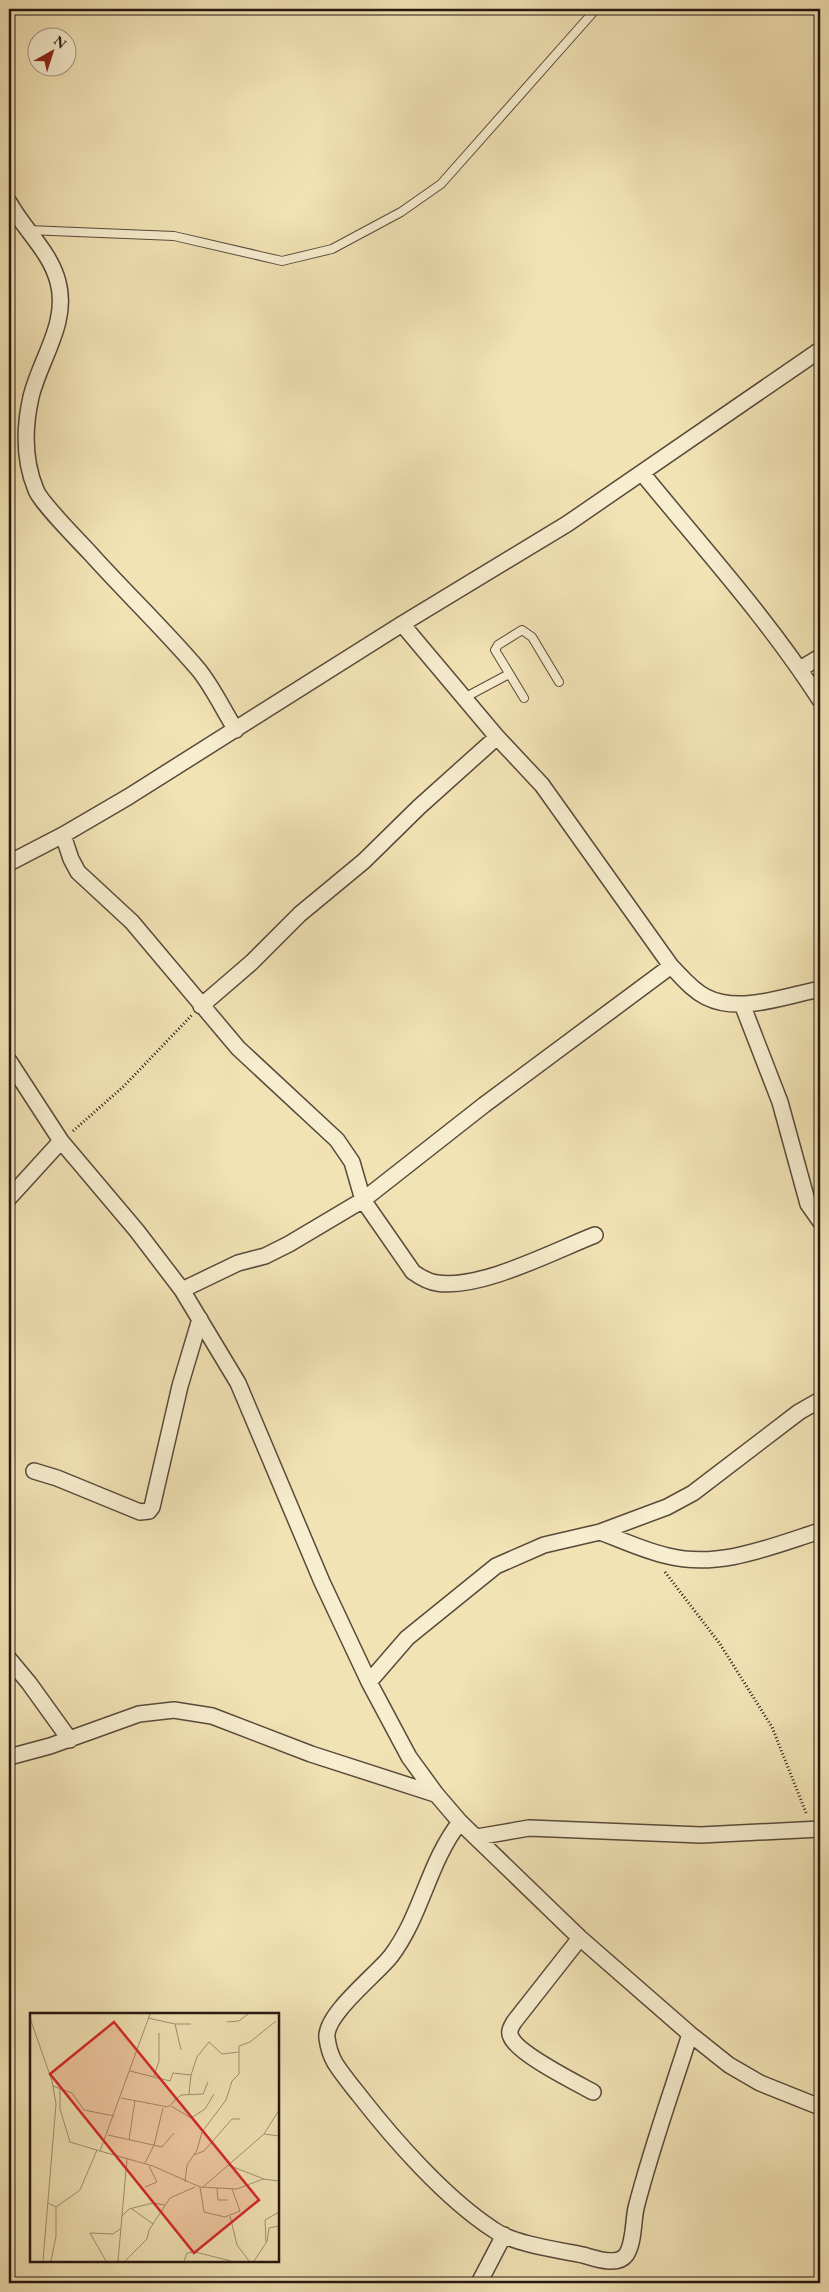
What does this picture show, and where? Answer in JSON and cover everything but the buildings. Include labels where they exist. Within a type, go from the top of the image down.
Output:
[{"type":"street","points":[[9,202],[26,230],[50,258],[62,300],[51,343],[31,396],[26,426],[29,469],[36,493],[126,594],[199,670],[236,730]]},
{"type":"street","points":[[9,863],[64,835],[236,730],[402,624],[567,524],[820,350]]},
{"type":"street","points":[[642,474],[731,578],[800,670],[820,700]]},
{"type":"street","points":[[402,624],[497,737],[542,785],[671,966],[693,988],[707,997],[724,1003],[742,1004],[820,989]]},
{"type":"street","points":[[800,670],[820,657]]},
{"type":"street","points":[[201,1006],[252,962],[300,914],[364,861],[419,807],[497,737]]},
{"type":"street","points":[[64,835],[71,859],[78,872],[132,922],[238,1048],[337,1140],[352,1162],[363,1200],[413,1272],[424,1279],[439,1284],[459,1284],[481,1279],[595,1235]]},
{"type":"street","points":[[182,1290],[238,1263],[265,1256],[363,1200],[484,1105],[671,966]]},
{"type":"street","points":[[742,1004],[780,1102],[808,1204],[820,1221]]},
{"type":"street","points":[[9,1061],[61,1141],[138,1231],[182,1290],[238,1383],[322,1582],[369,1682],[409,1757],[436,1794],[460,1822],[580,1938],[690,2034],[729,2065],[760,2083],[820,2108]]},
{"type":"street","points":[[9,1198],[61,1141]]},
{"type":"street","points":[[34,1471],[58,1478],[140,1512],[149,1511],[152,1507],[180,1386],[200,1319]]},
{"type":"street","points":[[369,1682],[406,1638],[496,1566],[544,1545],[600,1532],[667,1507],[693,1493],[799,1412],[820,1400]]},
{"type":"street","points":[[600,1532],[668,1556],[714,1559],[740,1556],[820,1531]]},
{"type":"street","points":[[9,1659],[29,1683],[70,1740]]},
{"type":"street","points":[[9,1757],[70,1740],[139,1714],[174,1710],[212,1716],[310,1754],[436,1794]]},
{"type":"street","points":[[460,1822],[437,1856],[410,1929],[384,1966],[332,2019],[327,2035],[334,2062],[402,2147],[465,2208],[495,2232],[534,2244],[614,2261],[626,2255],[646,2174],[690,2034]]},
{"type":"street","points":[[476,1837],[529,1828],[700,1834],[818,1833]]},
{"type":"street","points":[[580,1938],[514,2022],[509,2032],[512,2039],[529,2055],[593,2092]]},
{"type":"street","points":[[479,2283],[504,2235]]},
{"type":"lane","points":[[26,230],[174,236],[282,261],[332,249],[401,212],[440,184],[596,9]]},
{"type":"lane","points":[[524,698],[496,654],[495,648],[522,630],[525,630],[532,637],[558,682]]},
{"type":"lane","points":[[464,698],[509,674]]},
{"type":"path","points":[[61,1141],[124,1086],[201,1006]]},
{"type":"path","points":[[648,1549],[720,1644],[772,1727],[818,1833]]}]
